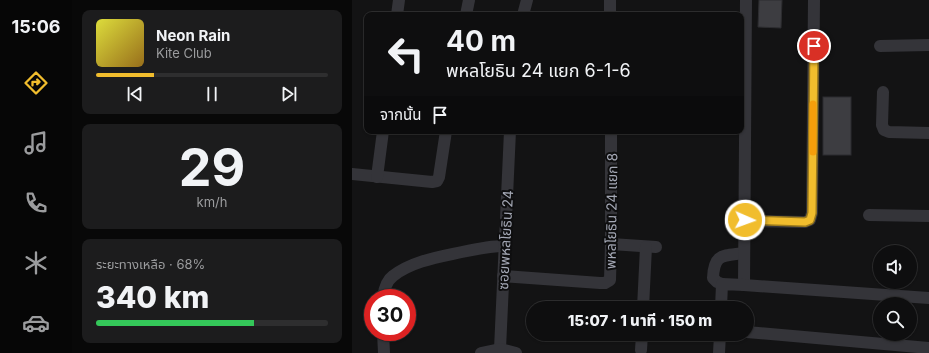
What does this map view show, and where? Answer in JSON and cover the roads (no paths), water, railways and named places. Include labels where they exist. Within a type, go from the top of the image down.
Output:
[{"type":"street","points":[[397,12],[399,0]]},
{"type":"street","points":[[467,12],[469,0]]},
{"type":"street","points":[[524,12],[527,0]]},
{"type":"street","points":[[610,0],[610,12]]},
{"type":"street","points":[[744,285],[746,0]]},
{"type":"street","points":[[745,220],[805,222],[810,220],[812,213],[814,0]]},
{"type":"street","points":[[880,46],[929,45]]},
{"type":"street","points":[[883,92],[882,125],[884,130],[889,132],[929,133]]},
{"type":"street","points":[[377,177],[383,134]]},
{"type":"street","points":[[352,174],[432,182],[436,181],[439,177],[446,134]]},
{"type":"street","name":"ซอยพหลโยธิน 24","points":[[500,349],[510,134]]},
{"type":"street","name":"พหลโยธิน 24 แยก 8","points":[[503,276],[605,283],[610,280],[611,134]]},
{"type":"street","points":[[869,215],[929,216]]},
{"type":"street","points":[[611,244],[651,247],[644,301]]},
{"type":"street","points":[[385,289],[386,284],[392,277],[413,265],[428,259],[493,246],[504,246]]},
{"type":"street","points":[[744,253],[718,259],[713,278],[717,282],[724,284],[929,297]]},
{"type":"street","points":[[722,301],[724,284]]},
{"type":"street","points":[[754,333],[929,348]]},
{"type":"street","points":[[383,341],[384,353]]},
{"type":"street","points":[[641,350],[642,341]]},
{"type":"street","points":[[719,353],[720,341]]},
{"type":"street","points":[[481,353],[500,349],[516,353]]}]
